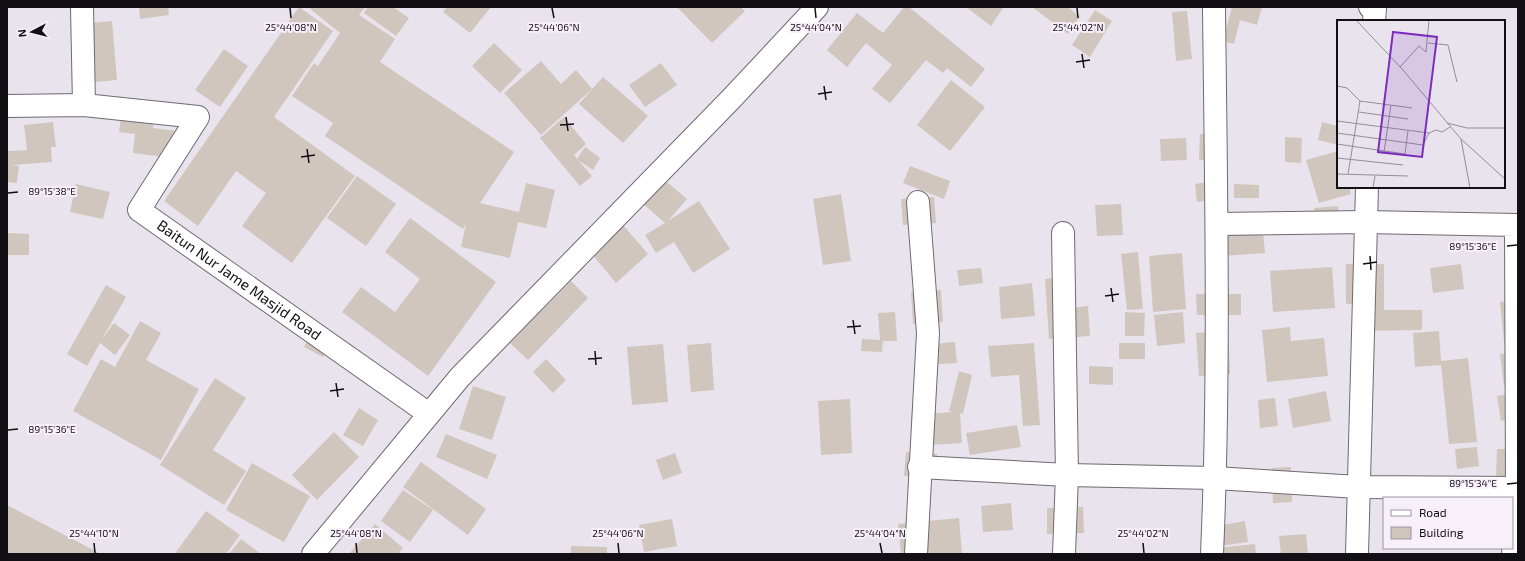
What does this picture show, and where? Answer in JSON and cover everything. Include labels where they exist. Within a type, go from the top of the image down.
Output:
[{"type":"street","points":[[7,106],[84,105],[82,7]]},
{"type":"street","points":[[314,554],[460,377],[726,104],[818,7]]},
{"type":"street","points":[[1212,554],[1215,478],[1217,224],[1214,7]]},
{"type":"street","points":[[1370,7],[1375,9],[1374,20]]},
{"type":"street","name":"Baitun Nur Jame Masjid Road","points":[[84,105],[198,117],[139,210],[429,414]]},
{"type":"street","points":[[1358,554],[1358,488],[1367,188]]},
{"type":"street","points":[[916,554],[919,467],[928,333],[918,202]]},
{"type":"street","points":[[1217,224],[1365,222],[1516,225],[1517,488],[1514,554]]},
{"type":"street","points":[[1063,233],[1067,474],[1064,554]]},
{"type":"street","points":[[919,467],[1067,474],[1215,478],[1358,488],[1517,488]]},
{"type":"building","points":[[139,7],[168,7],[169,15],[140,19]]},
{"type":"building","points":[[299,7],[333,31],[274,117],[355,176],[292,263],[242,226],[266,193],[236,171],[198,226],[164,201]]},
{"type":"building","points":[[308,7],[365,7],[359,15],[395,39],[380,62],[514,152],[480,203],[519,212],[526,183],[555,190],[546,228],[518,222],[510,258],[461,247],[466,224],[463,229],[325,136],[333,123],[292,96],[314,63],[318,66],[340,33]]},
{"type":"building","points":[[368,7],[393,7],[409,18],[396,36],[364,13]]},
{"type":"building","points":[[447,7],[491,7],[470,33],[443,12]]},
{"type":"building","points":[[677,7],[709,7],[712,9],[714,7],[741,7],[745,11],[712,43]]},
{"type":"building","points":[[904,7],[909,7],[985,69],[971,87],[947,68],[943,73],[926,60],[890,103],[872,89],[892,65],[866,43],[847,67],[827,50],[857,13],[883,33]]},
{"type":"building","points":[[966,7],[1002,7],[1003,8],[991,26]]},
{"type":"building","points":[[1032,7],[1068,7],[1080,17],[1068,34]]},
{"type":"building","points":[[1232,7],[1262,7],[1257,25],[1240,20],[1234,44],[1223,41]]},
{"type":"building","points":[[1095,10],[1112,21],[1090,57],[1072,45]]},
{"type":"building","points":[[1187,11],[1192,59],[1176,61],[1172,12]]},
{"type":"building","points":[[112,21],[117,80],[84,83],[79,24]]},
{"type":"building","points":[[494,43],[522,70],[500,93],[472,66]]},
{"type":"building","points":[[224,49],[248,66],[220,107],[195,90]]},
{"type":"building","points":[[541,61],[561,84],[576,70],[592,89],[541,135],[504,93]]},
{"type":"building","points":[[661,63],[677,85],[645,107],[629,85]]},
{"type":"building","points":[[603,77],[648,116],[623,143],[579,104]]},
{"type":"building","points":[[951,80],[985,107],[950,151],[917,125]]},
{"type":"building","points":[[123,104],[155,108],[153,128],[177,131],[174,158],[133,153],[135,134],[119,132]]},
{"type":"building","points":[[564,117],[586,144],[574,155],[577,159],[585,147],[600,158],[593,170],[578,160],[592,176],[580,186],[540,138]]},
{"type":"building","points":[[53,122],[56,147],[51,147],[52,162],[12,165],[19,166],[17,183],[7,182],[7,151],[27,150],[24,125]]},
{"type":"building","points":[[1322,122],[1337,126],[1337,145],[1318,140]]},
{"type":"building","points":[[1200,134],[1211,134],[1210,161],[1199,160]]},
{"type":"building","points":[[1285,137],[1302,138],[1301,163],[1285,162]]},
{"type":"building","points":[[1186,138],[1187,160],[1161,161],[1160,139]]},
{"type":"building","points":[[1337,151],[1337,188],[1349,188],[1351,194],[1319,203],[1306,160]]},
{"type":"building","points":[[910,166],[950,181],[944,199],[903,183]]},
{"type":"building","points":[[357,176],[396,204],[366,246],[327,218]]},
{"type":"building","points":[[661,177],[687,199],[668,221],[699,201],[730,249],[693,273],[674,242],[656,253],[645,235],[665,223],[640,201]]},
{"type":"building","points":[[1217,180],[1220,198],[1197,202],[1195,184]]},
{"type":"building","points":[[76,184],[110,192],[103,219],[70,212]]},
{"type":"building","points":[[1234,184],[1259,185],[1259,198],[1234,198]]},
{"type":"building","points":[[841,194],[851,261],[823,265],[813,199]]},
{"type":"building","points":[[934,197],[936,223],[903,225],[901,199]]},
{"type":"building","points":[[1121,204],[1123,235],[1097,236],[1095,205]]},
{"type":"building","points":[[1338,206],[1339,218],[1315,220],[1314,208]]},
{"type":"building","points":[[410,218],[496,282],[428,376],[342,312],[361,287],[395,312],[420,279],[385,252]]},
{"type":"building","points":[[623,225],[648,254],[616,283],[591,253]]},
{"type":"building","points":[[1263,232],[1265,253],[1210,257],[1208,237]]},
{"type":"building","points":[[7,233],[29,234],[29,255],[7,255]]},
{"type":"building","points":[[1138,252],[1143,309],[1127,310],[1121,254]]},
{"type":"building","points":[[1182,253],[1186,309],[1153,312],[1149,256]]},
{"type":"building","points":[[1346,264],[1384,264],[1384,310],[1422,310],[1422,330],[1358,331],[1358,304],[1346,304]]},
{"type":"building","points":[[1461,264],[1464,289],[1433,293],[1430,268]]},
{"type":"building","points":[[1332,267],[1335,308],[1273,312],[1270,271]]},
{"type":"building","points":[[981,268],[983,283],[959,286],[957,270]]},
{"type":"building","points":[[1069,277],[1071,308],[1088,306],[1090,336],[1049,339],[1045,279]]},
{"type":"building","points":[[571,281],[588,298],[528,360],[510,343]]},
{"type":"building","points":[[1032,283],[1035,316],[1001,319],[999,287]]},
{"type":"building","points":[[106,285],[126,297],[102,339],[114,323],[130,335],[115,355],[100,343],[87,366],[67,354]]},
{"type":"building","points":[[941,290],[943,322],[913,324],[911,292]]},
{"type":"building","points":[[1196,294],[1241,294],[1241,315],[1197,315]]},
{"type":"building","points":[[1518,300],[1518,349],[1505,351],[1500,302]]},
{"type":"building","points":[[895,312],[897,341],[883,341],[882,352],[861,351],[862,339],[880,340],[878,313]]},
{"type":"building","points":[[1125,312],[1145,313],[1144,336],[1125,336]]},
{"type":"building","points":[[1183,312],[1185,343],[1157,346],[1154,315]]},
{"type":"building","points":[[140,321],[161,333],[146,360],[199,389],[161,460],[73,411],[101,359],[115,367]]},
{"type":"building","points":[[314,326],[333,335],[323,357],[304,347]]},
{"type":"building","points":[[1290,327],[1291,341],[1324,338],[1328,376],[1267,382],[1262,330]]},
{"type":"building","points":[[1228,331],[1230,374],[1199,376],[1196,333]]},
{"type":"building","points":[[1439,331],[1441,361],[1468,358],[1477,442],[1449,444],[1441,365],[1415,367],[1413,333]]},
{"type":"building","points":[[955,342],[957,363],[924,365],[922,345]]},
{"type":"building","points":[[711,343],[714,390],[691,392],[687,345]]},
{"type":"building","points":[[1034,343],[1040,425],[1023,426],[1019,375],[991,377],[988,346]]},
{"type":"building","points":[[1119,343],[1145,343],[1145,359],[1119,359]]},
{"type":"building","points":[[663,344],[668,402],[632,405],[627,347]]},
{"type":"building","points":[[1518,352],[1518,384],[1504,386],[1500,354]]},
{"type":"building","points":[[546,359],[566,380],[553,393],[533,372]]},
{"type":"building","points":[[1089,366],[1113,367],[1113,385],[1089,384]]},
{"type":"building","points":[[959,371],[972,375],[963,414],[960,413],[962,443],[913,446],[911,415],[953,412],[949,411]]},
{"type":"building","points":[[215,378],[246,398],[213,450],[246,471],[224,505],[160,465]]},
{"type":"building","points":[[473,386],[506,397],[492,440],[459,429]]},
{"type":"building","points":[[1326,391],[1331,421],[1293,428],[1288,399]]},
{"type":"building","points":[[1518,392],[1518,418],[1501,421],[1497,396]]},
{"type":"building","points":[[1275,398],[1278,426],[1260,428],[1258,400]]},
{"type":"building","points":[[850,399],[852,453],[821,455],[818,401]]},
{"type":"building","points":[[359,408],[378,420],[363,446],[343,435]]},
{"type":"building","points":[[1017,425],[1021,447],[970,455],[966,433]]},
{"type":"building","points":[[334,432],[359,457],[317,500],[292,475]]},
{"type":"building","points":[[446,434],[497,455],[487,479],[436,457]]},
{"type":"building","points":[[1477,447],[1479,466],[1457,469],[1455,449]]},
{"type":"building","points":[[1497,449],[1517,449],[1516,476],[1496,476]]},
{"type":"building","points":[[906,452],[937,454],[935,478],[904,476]]},
{"type":"building","points":[[675,453],[682,473],[663,480],[656,460]]},
{"type":"building","points":[[421,462],[486,509],[468,535],[403,487]]},
{"type":"building","points":[[252,463],[310,496],[284,542],[226,510]]},
{"type":"building","points":[[1291,467],[1292,502],[1273,503],[1272,468]]},
{"type":"building","points":[[403,490],[433,510],[410,542],[381,521]]},
{"type":"building","points":[[1011,503],[1013,530],[983,532],[981,506]]},
{"type":"building","points":[[7,505],[101,554],[7,554]]},
{"type":"building","points":[[1083,507],[1084,533],[1047,534],[1047,508]]},
{"type":"building","points":[[206,511],[240,535],[226,554],[179,554],[176,552]]},
{"type":"building","points":[[959,518],[962,554],[901,554],[898,524]]},
{"type":"building","points":[[672,519],[677,546],[644,552],[639,525]]},
{"type":"building","points":[[1245,521],[1248,542],[1219,546],[1216,526]]},
{"type":"building","points":[[375,524],[403,548],[398,554],[349,554]]},
{"type":"building","points":[[1306,534],[1308,554],[1281,554],[1279,536]]},
{"type":"building","points":[[241,539],[261,554],[229,554]]},
{"type":"building","points":[[1255,544],[1256,554],[1218,554],[1217,548]]},
{"type":"building","points":[[571,546],[607,547],[607,554],[571,554]]}]
